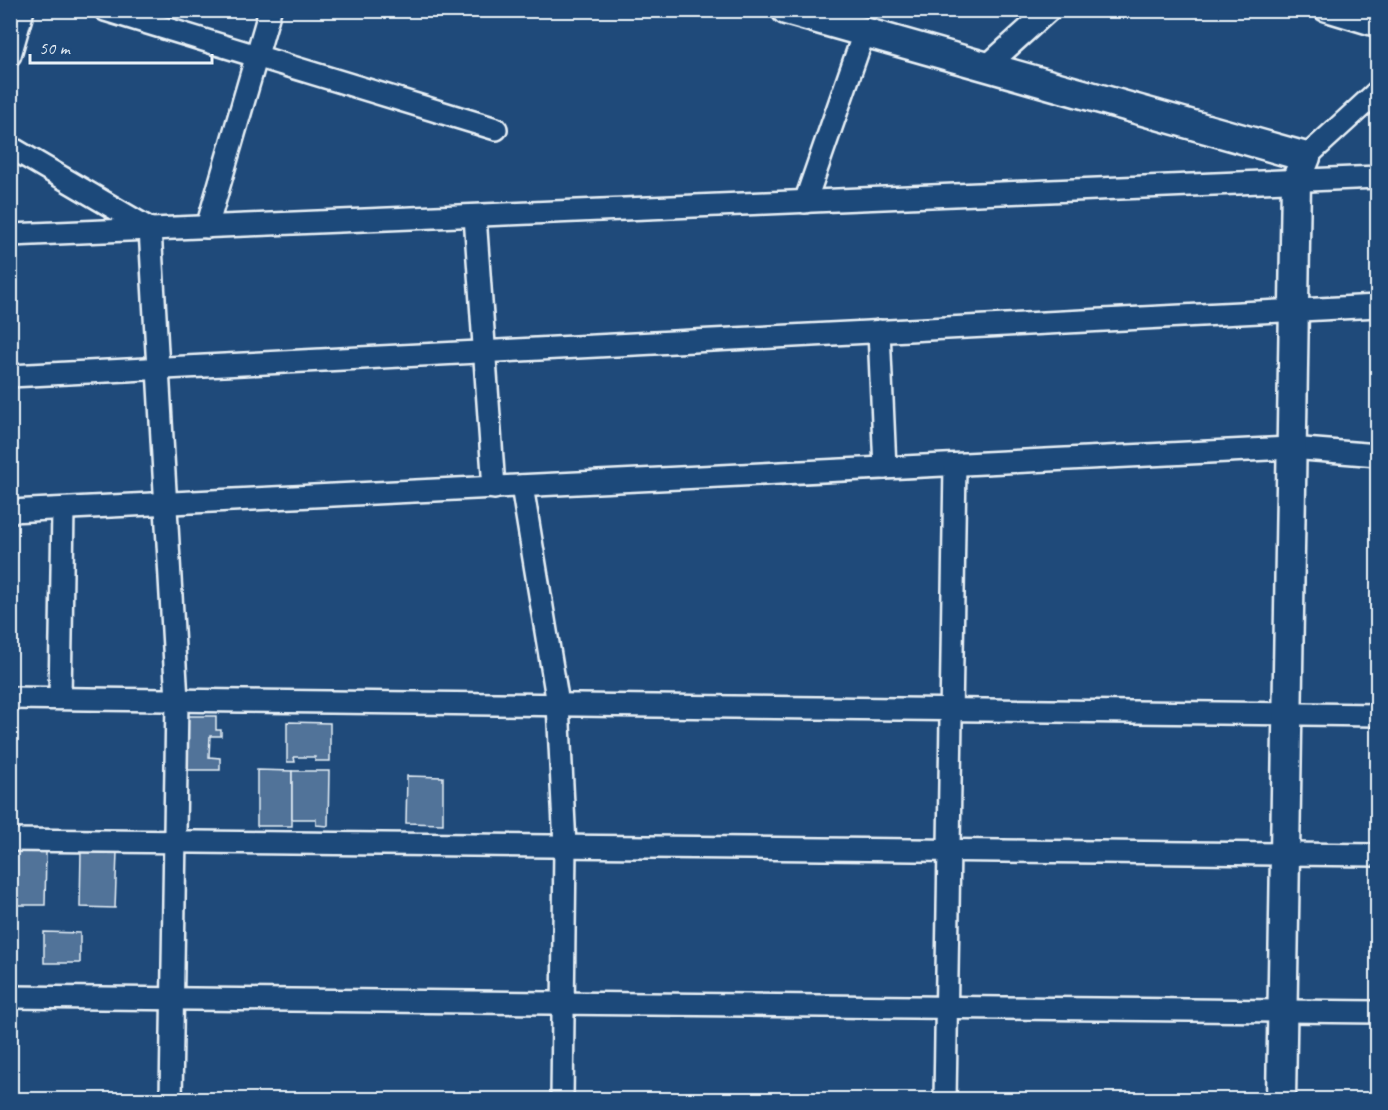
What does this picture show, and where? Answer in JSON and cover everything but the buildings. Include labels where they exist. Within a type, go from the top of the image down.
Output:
[{"type":"street","points":[[10,55],[23,10]]},
{"type":"street","points":[[105,10],[496,129]]},
{"type":"street","points":[[207,227],[270,10]]},
{"type":"street","points":[[786,10],[986,67],[1301,169]]},
{"type":"street","points":[[986,67],[1049,10]]},
{"type":"street","points":[[1324,10],[1377,26]]},
{"type":"street","points":[[805,202],[864,33]]},
{"type":"street","points":[[1281,1100],[1291,448],[1294,310],[1301,169],[1377,91]]},
{"type":"street","points":[[10,147],[150,229]]},
{"type":"street","points":[[10,235],[805,202],[1301,169],[1377,177]]},
{"type":"street","points":[[475,216],[494,488]]},
{"type":"street","points":[[150,229],[177,700],[171,1100]]},
{"type":"street","points":[[10,376],[1377,306]]},
{"type":"street","points":[[879,331],[885,468]]},
{"type":"street","points":[[10,511],[1291,448],[1377,455]]},
{"type":"street","points":[[945,1100],[955,465]]},
{"type":"street","points":[[522,486],[558,704],[565,846],[562,1100]]},
{"type":"street","points":[[60,698],[63,509]]},
{"type":"street","points":[[10,698],[1377,715]]},
{"type":"street","points":[[10,840],[1377,855]]},
{"type":"street","points":[[10,997],[1377,1012]]}]
